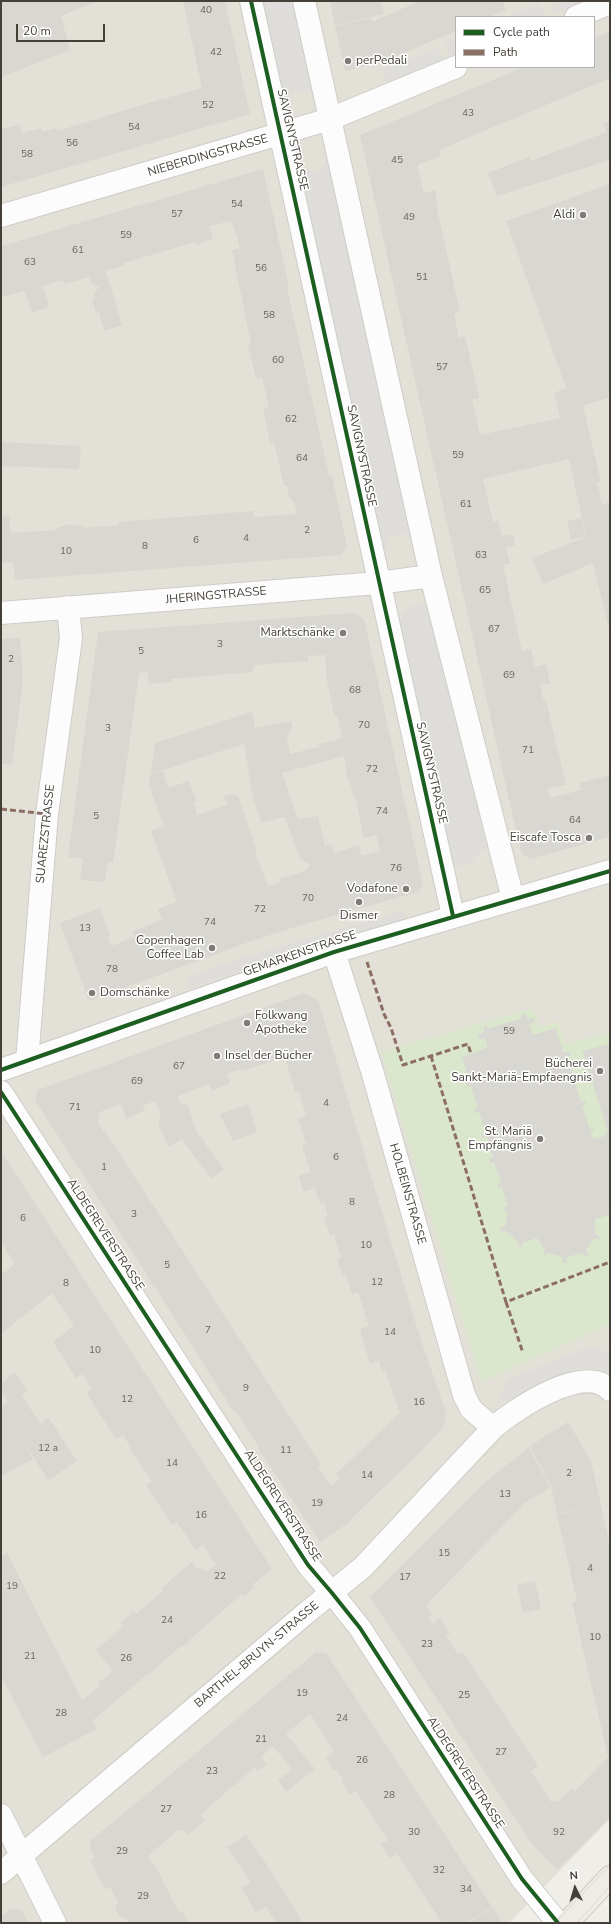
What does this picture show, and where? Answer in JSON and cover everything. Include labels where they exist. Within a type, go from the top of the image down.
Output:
[{"type":"main road","points":[[567,1923],[610,1877]]},
{"type":"street","name":"SAVIGNYSTRASSE","points":[[250,1],[281,135],[378,583],[453,916]]},
{"type":"street","points":[[304,1],[431,576],[513,899]]},
{"type":"street","points":[[578,16],[610,3]]},
{"type":"street","name":"NIEBERDINGSTRASSE","points":[[1,216],[281,135],[330,119],[455,67]]},
{"type":"street","name":"JHERINGSTRASSE","points":[[1,613],[378,583],[431,576]]},
{"type":"street","name":"SUAREZSTRASSE","points":[[27,1062],[47,814],[72,638],[68,607]]},
{"type":"street","name":"GEMARKENSTRASSE","points":[[1,1070],[334,952],[610,871]]},
{"type":"street","name":"HOLBEINSTRASSE","points":[[334,952],[373,1074],[464,1395],[472,1409],[493,1428]]},
{"type":"street","name":"ALDEGREVERSTRASSE","points":[[1,1092],[308,1566],[360,1628],[522,1879],[558,1923]]},
{"type":"street","name":"BARTHEL-BRUYN-STRASSE","points":[[1,1873],[305,1614],[363,1567],[493,1428],[509,1414],[555,1389],[580,1382],[592,1381],[609,1388]]},
{"type":"street","points":[[1,1815],[55,1923]]},
{"type":"shaded area","points":[[1,1],[610,1],[610,1819],[509,1923],[1,1923]]},
{"type":"shaded area","points":[[259,1],[296,1],[317,98],[304,89],[292,93],[282,106]]},
{"type":"shaded area","points":[[550,1],[584,1],[556,13]]},
{"type":"shaded area","points":[[538,4],[546,16],[510,16]]},
{"type":"shaded area","points":[[455,39],[455,55],[451,57],[445,44]]},
{"type":"shaded area","points":[[437,48],[444,60],[387,82],[382,70]]},
{"type":"shaded area","points":[[328,155],[416,541],[404,533],[391,537],[384,550],[296,164],[310,172],[321,170]]},
{"type":"shaded area","points":[[416,604],[432,611],[486,847],[469,863],[453,867],[399,624],[405,612]]},
{"type":"shaded area","points":[[403,911],[406,921],[255,965],[190,988],[186,978],[237,959]]},
{"type":"shaded area","points":[[589,1348],[610,1352],[610,1374],[597,1369],[581,1368],[566,1373],[496,1404],[508,1380],[580,1350]]},
{"type":"green space","points":[[533,1008],[540,1027],[558,1022],[565,1045],[610,1032],[610,1324],[481,1382],[381,1052]]},
{"type":"building","points":[[1,1],[98,1],[61,16],[70,50],[1,77]]},
{"type":"building","points":[[183,1],[225,1],[250,114],[1,187],[1,129],[20,124],[22,133],[41,128],[42,132],[56,128],[57,131],[165,98],[167,103],[166,98],[202,88]]},
{"type":"building","points":[[330,1],[381,1],[384,14],[335,25]]},
{"type":"building","points":[[420,1],[502,1],[506,10],[491,16],[455,16],[455,31],[379,63],[345,71],[335,26],[371,18],[372,22]]},
{"type":"building","points":[[610,31],[610,78],[439,150],[441,156],[417,165],[424,193],[435,190],[438,205],[436,205],[460,312],[454,314],[459,338],[465,336],[479,398],[472,400],[480,435],[560,418],[554,393],[566,388],[506,221],[610,184],[610,397],[583,406],[601,482],[597,482],[602,505],[610,502],[610,633],[593,563],[543,584],[532,558],[586,537],[569,459],[483,479],[493,522],[498,520],[502,536],[513,534],[515,545],[506,547],[510,563],[503,565],[522,651],[531,649],[535,667],[546,664],[550,683],[540,685],[544,702],[546,701],[566,785],[547,788],[550,798],[581,790],[579,783],[610,775],[610,837],[530,859],[522,853],[510,804],[360,135],[522,68],[595,68],[595,38]]},
{"type":"building","points":[[610,121],[610,160],[497,196],[488,173],[529,157],[531,161],[607,132],[603,124]]},
{"type":"building","points":[[263,169],[289,287],[287,288],[329,476],[332,476],[347,547],[341,555],[15,580],[13,562],[1,563],[1,516],[9,515],[13,558],[11,533],[57,530],[57,528],[69,524],[83,526],[83,528],[119,525],[118,522],[254,511],[254,517],[297,514],[294,502],[289,497],[287,486],[284,486],[274,442],[270,443],[263,409],[269,407],[262,377],[256,379],[248,345],[251,344],[232,250],[240,248],[232,221],[209,226],[213,239],[196,245],[195,242],[124,263],[125,265],[106,271],[122,325],[104,331],[99,312],[96,313],[92,299],[95,299],[94,293],[99,287],[91,283],[90,277],[64,284],[63,280],[43,286],[49,307],[32,313],[25,291],[1,297],[1,246]]},
{"type":"building","points":[[1,442],[81,446],[79,469],[1,466]]},
{"type":"building","points":[[581,518],[585,536],[571,540],[567,521]]},
{"type":"building","points":[[355,613],[364,619],[423,884],[418,892],[295,927],[243,944],[89,1001],[60,923],[100,908],[110,936],[108,937],[111,946],[135,937],[133,931],[162,920],[158,909],[177,902],[151,831],[164,826],[149,785],[150,775],[163,771],[168,788],[189,781],[196,801],[193,803],[197,815],[227,805],[224,796],[231,794],[238,796],[257,851],[255,852],[268,886],[280,882],[279,879],[305,871],[310,865],[299,857],[285,817],[261,823],[253,798],[244,744],[151,774],[155,743],[252,712],[255,728],[291,721],[292,728],[287,738],[290,754],[319,747],[319,744],[335,741],[342,737],[337,715],[334,715],[327,681],[325,655],[308,656],[308,661],[254,665],[253,672],[171,679],[172,682],[149,684],[147,672],[139,673],[113,863],[108,862],[105,882],[80,880],[83,859],[68,857],[98,632]],"holes":[[[344,756],[348,782],[350,782],[353,796],[355,796],[364,838],[376,835],[380,851],[361,856],[359,845],[334,853],[332,844],[325,846],[318,816],[298,819],[282,773]]]},
{"type":"building","points":[[20,638],[23,681],[12,765],[1,764],[1,639]]},
{"type":"building","points":[[304,993],[318,1000],[417,1328],[446,1413],[443,1428],[412,1460],[350,1520],[351,1521],[320,1542],[236,1412],[230,1406],[35,1100],[38,1090]],"holes":[[[285,1057],[295,1092],[299,1091],[306,1116],[298,1118],[306,1144],[302,1145],[310,1172],[299,1176],[303,1192],[315,1188],[320,1204],[324,1203],[328,1216],[324,1218],[330,1235],[334,1234],[341,1258],[337,1259],[342,1276],[346,1275],[352,1294],[358,1292],[369,1326],[360,1329],[370,1364],[379,1361],[382,1371],[385,1370],[400,1413],[336,1474],[340,1478],[331,1486],[318,1467],[321,1465],[105,1131],[103,1132],[98,1123],[100,1112],[121,1104],[126,1119],[145,1110],[143,1106],[155,1101],[161,1115],[158,1123],[169,1147],[182,1139],[211,1178],[224,1170],[195,1129],[187,1103],[181,1105],[178,1096],[209,1084],[212,1091],[231,1083],[227,1074],[241,1069],[242,1071]]]},
{"type":"building","name":"St. Mariä Empfängnis","points":[[526,1014],[528,1019],[534,1018],[535,1022],[529,1024],[533,1035],[556,1028],[563,1052],[570,1052],[571,1055],[567,1057],[574,1078],[578,1077],[579,1080],[575,1082],[581,1102],[585,1101],[586,1104],[582,1106],[589,1128],[593,1127],[594,1130],[590,1132],[593,1139],[605,1136],[604,1134],[608,1132],[595,1091],[593,1091],[595,1089],[583,1052],[581,1051],[610,1044],[610,1215],[595,1219],[595,1234],[600,1236],[599,1240],[595,1238],[586,1250],[589,1255],[585,1257],[582,1253],[567,1257],[567,1263],[562,1262],[563,1257],[548,1253],[545,1256],[543,1253],[545,1250],[537,1238],[522,1243],[521,1247],[517,1246],[518,1242],[506,1231],[501,1232],[500,1228],[505,1226],[508,1211],[504,1211],[505,1206],[508,1207],[502,1187],[498,1188],[497,1184],[501,1183],[494,1162],[490,1163],[489,1159],[493,1157],[487,1137],[483,1138],[481,1134],[486,1132],[479,1112],[475,1113],[474,1109],[478,1108],[471,1086],[467,1087],[466,1083],[470,1082],[462,1057],[488,1047],[485,1038],[480,1040],[478,1034],[485,1032],[483,1026],[490,1028],[520,1019],[522,1015]]},
{"type":"building","points":[[248,1104],[257,1132],[233,1141],[220,1114]]},
{"type":"building","points":[[1,1151],[272,1569],[252,1585],[254,1587],[244,1596],[242,1594],[188,1641],[189,1642],[183,1647],[182,1645],[150,1674],[149,1673],[92,1721],[97,1729],[43,1757],[1,1676],[1,1556],[7,1553],[82,1701],[100,1686],[98,1683],[113,1671],[96,1650],[123,1627],[120,1623],[134,1611],[136,1614],[163,1591],[161,1588],[192,1562],[197,1569],[203,1568],[207,1572],[216,1564],[203,1545],[196,1550],[177,1522],[172,1525],[146,1485],[152,1481],[130,1450],[132,1449],[123,1435],[116,1439],[87,1394],[87,1392],[91,1389],[83,1374],[76,1378],[53,1342],[74,1326],[52,1293],[1,1334],[1,1275],[15,1264],[1,1242]]},
{"type":"building","points":[[15,1372],[27,1391],[22,1395],[40,1424],[49,1418],[77,1461],[48,1480],[20,1437],[33,1459],[1,1476],[1,1407],[8,1402],[1,1391],[1,1384]]},
{"type":"building","points":[[568,1422],[591,1461],[610,1545],[610,1817],[557,1870],[532,1844],[370,1597],[483,1484],[529,1447],[550,1487],[525,1503],[428,1603],[427,1608],[432,1615],[428,1618],[432,1624],[440,1618],[450,1633],[446,1636],[458,1654],[463,1652],[538,1766],[531,1771],[552,1803],[556,1800],[558,1802],[572,1788],[574,1792],[608,1757],[572,1602],[577,1601],[557,1515],[598,1505],[557,1514],[551,1486],[530,1446]]},
{"type":"building","points":[[535,1581],[541,1609],[523,1613],[517,1585]]},
{"type":"building","points":[[316,1652],[326,1653],[492,1907],[466,1923],[442,1923],[397,1854],[390,1858],[381,1844],[388,1840],[356,1791],[350,1795],[341,1780],[343,1779],[336,1769],[334,1771],[326,1758],[334,1751],[310,1714],[286,1734],[315,1769],[286,1792],[278,1780],[292,1769],[273,1746],[261,1757],[267,1764],[258,1771],[255,1767],[201,1814],[205,1820],[188,1835],[184,1831],[178,1830],[148,1856],[157,1869],[179,1913],[182,1911],[189,1923],[129,1923],[127,1919],[120,1917],[115,1909],[118,1902],[110,1887],[105,1889],[90,1860],[95,1858],[90,1849],[91,1840]]},
{"type":"building","points":[[246,1835],[271,1871],[303,1923],[276,1923],[266,1906],[256,1913],[242,1888],[251,1882],[227,1847]]},
{"type":"building","points":[[492,1908],[503,1923],[468,1923]]},
{"type":"building","points":[[11,1909],[22,1910],[28,1923],[1,1923],[1,1917]]},
{"type":"tram line","points":[[555,1923],[610,1865]]},
{"type":"tram line","points":[[577,1923],[610,1886]]},
{"type":"marked path","points":[[1,809],[47,814]]},
{"type":"marked path","points":[[367,962],[403,1065],[468,1044],[471,1054]]},
{"type":"marked path","points":[[431,1056],[506,1302],[610,1262]]},
{"type":"marked path","points":[[506,1302],[523,1353]]},
{"type":"cycle path","points":[[251,1],[453,916]]},
{"type":"cycle path","points":[[1,1070],[334,952],[610,871]]},
{"type":"cycle path","points":[[1,1092],[308,1565],[360,1628],[522,1879],[558,1923]]},
{"type":"place","name":"perPedali","points":[[348,61]]},
{"type":"place","name":"Aldi","points":[[583,215]]},
{"type":"place","name":"Marktschänke","points":[[343,633]]},
{"type":"place","name":"Eiscafe Tosca","points":[[589,838]]},
{"type":"place","name":"Vodafone","points":[[406,889]]},
{"type":"place","name":"Dismer","points":[[359,902]]},
{"type":"place","name":"Copenhagen Coffee Lab","points":[[212,948]]},
{"type":"place","name":"Domschänke","points":[[92,993]]},
{"type":"place","name":"Folkwang Apotheke","points":[[247,1023]]},
{"type":"place","name":"Insel der Bücher","points":[[217,1056]]},
{"type":"place","name":"Bücherei Sankt-Mariä-Empfaengnis","points":[[600,1071]]},
{"type":"place","name":"St. Mariä Empfängnis","points":[[540,1139]]}]
